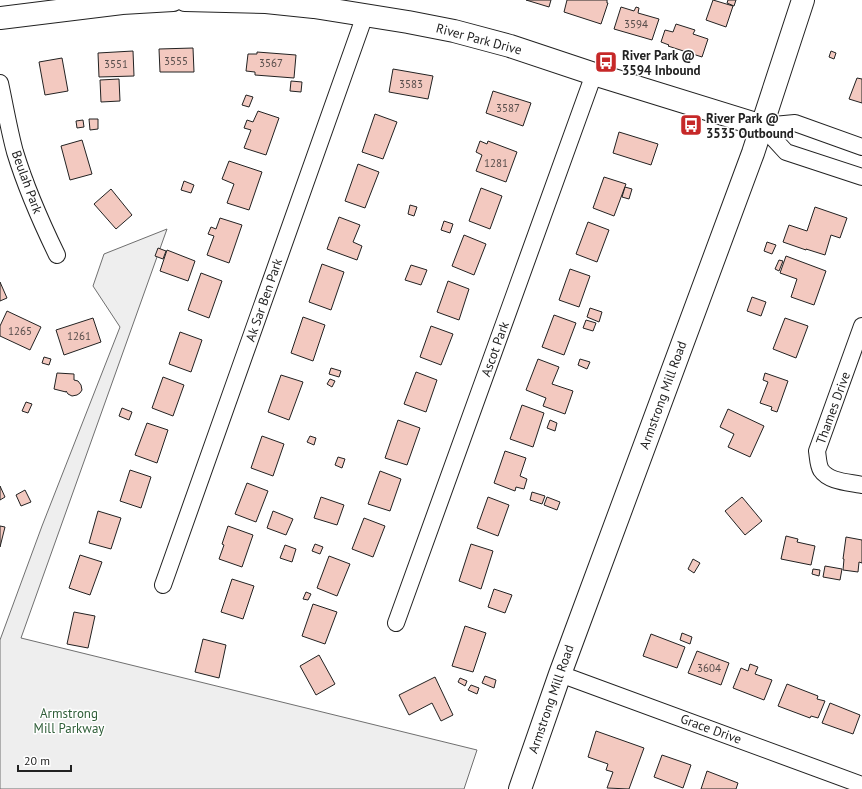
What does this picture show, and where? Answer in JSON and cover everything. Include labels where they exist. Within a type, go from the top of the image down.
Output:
[{"type":"main road","points":[[0,18],[122,2],[172,0]]},
{"type":"main road","name":"River Park Drive","points":[[185,0],[266,2],[314,7],[408,22],[454,32],[510,46],[594,74],[762,126]]},
{"type":"main road","name":"Armstrong Mill Road","points":[[520,789],[560,674],[751,160],[803,0]]},
{"type":"street","name":"Ak Sar Ben Park","points":[[163,585],[365,15]]},
{"type":"street","name":"Ascot Park","points":[[396,623],[594,74]]},
{"type":"street","name":"Beulah Park","points":[[0,83],[7,121],[16,153],[33,204],[57,255]]},
{"type":"street","name":"River Park Drive","points":[[762,126],[795,124],[862,147]]},
{"type":"street","points":[[762,126],[786,152],[862,177]]},
{"type":"street","name":"Thames Drive","points":[[862,326],[817,451],[821,470],[827,476],[836,480],[862,485]]},
{"type":"street","name":"Grace Drive","points":[[560,674],[862,785]]},
{"type":"green space","name":"Armstrong Mill Parkway","points":[[167,229],[21,638],[477,750],[464,789],[0,789],[0,640],[42,526],[120,327],[93,286],[104,254]]},
{"type":"building","points":[[526,0],[551,0],[549,7]]},
{"type":"building","points":[[567,0],[607,0],[608,3],[601,24],[564,12]]},
{"type":"building","points":[[713,0],[733,6],[726,27],[706,20]]},
{"type":"building","points":[[728,0],[736,0],[734,6],[727,3]]},
{"type":"building","points":[[621,7],[634,11],[636,7],[639,8],[638,13],[659,19],[652,40],[614,29]]},
{"type":"building","points":[[676,24],[695,30],[693,34],[708,39],[702,57],[668,46],[669,45],[661,42],[665,30],[673,32]]},
{"type":"building","points":[[193,48],[194,72],[160,72],[159,49]]},
{"type":"building","points":[[133,51],[134,76],[99,77],[98,53]]},
{"type":"building","points":[[831,51],[836,53],[834,59],[829,57]]},
{"type":"building","points":[[257,52],[296,55],[294,78],[255,75],[255,72],[246,71],[248,54],[257,54]]},
{"type":"building","points":[[62,58],[68,91],[45,95],[39,62]]},
{"type":"building","points":[[393,69],[433,76],[428,99],[389,92]]},
{"type":"building","points":[[857,78],[862,79],[862,103],[849,99]]},
{"type":"building","points":[[119,79],[120,101],[101,102],[100,80]]},
{"type":"building","points":[[291,81],[302,82],[301,92],[290,91]]},
{"type":"building","points":[[493,91],[531,103],[523,126],[486,113]]},
{"type":"building","points":[[246,95],[253,97],[249,107],[242,105]]},
{"type":"building","points":[[258,111],[279,118],[266,155],[244,148],[251,130],[244,128],[247,120],[253,122]]},
{"type":"building","points":[[375,114],[397,122],[383,159],[362,152]]},
{"type":"building","points":[[89,119],[98,119],[98,129],[90,130]]},
{"type":"building","points":[[83,120],[84,127],[77,128],[76,121]]},
{"type":"building","points":[[619,132],[658,144],[651,165],[613,153]]},
{"type":"building","points":[[82,140],[92,174],[70,180],[61,146]]},
{"type":"building","points":[[480,141],[487,144],[488,141],[517,152],[506,182],[476,171],[482,155],[476,152]]},
{"type":"building","points":[[229,161],[262,172],[249,210],[227,203],[234,184],[222,179]]},
{"type":"building","points":[[358,164],[379,172],[365,208],[345,201]]},
{"type":"building","points":[[604,177],[626,184],[614,216],[593,208]]},
{"type":"building","points":[[184,181],[194,185],[191,193],[181,190]]},
{"type":"building","points":[[625,187],[632,189],[629,199],[622,197]]},
{"type":"building","points":[[481,188],[502,196],[490,229],[469,221]]},
{"type":"building","points":[[111,189],[132,215],[116,229],[94,204]]},
{"type":"building","points":[[410,205],[417,207],[414,216],[408,214]]},
{"type":"building","points":[[815,207],[847,218],[840,238],[831,235],[825,255],[783,242],[789,225],[807,231]]},
{"type":"building","points":[[339,217],[360,225],[353,242],[362,246],[357,260],[327,249]]},
{"type":"building","points":[[220,218],[242,225],[229,263],[207,255],[214,236],[208,234],[211,227],[216,229]]},
{"type":"building","points":[[444,221],[453,224],[450,233],[441,230]]},
{"type":"building","points":[[588,222],[609,230],[597,262],[576,254]]},
{"type":"building","points":[[464,235],[486,244],[474,275],[452,266]]},
{"type":"building","points":[[767,242],[776,245],[772,254],[764,251]]},
{"type":"building","points":[[158,248],[166,251],[163,259],[155,256]]},
{"type":"building","points":[[167,250],[195,261],[188,281],[160,271]]},
{"type":"building","points":[[786,256],[826,271],[814,305],[791,297],[797,279],[780,273]]},
{"type":"building","points":[[779,260],[783,261],[779,271],[775,269]]},
{"type":"building","points":[[322,264],[344,272],[331,310],[309,302]]},
{"type":"building","points":[[411,265],[427,270],[421,285],[405,280]]},
{"type":"building","points":[[570,269],[590,276],[579,307],[559,300]]},
{"type":"building","points":[[201,273],[222,281],[209,318],[188,310]]},
{"type":"building","points":[[448,281],[469,289],[459,320],[437,312]]},
{"type":"building","points":[[0,282],[7,298],[0,301]]},
{"type":"building","points":[[752,297],[766,302],[761,316],[747,311]]},
{"type":"building","points":[[590,308],[602,312],[599,322],[587,317]]},
{"type":"building","points":[[7,311],[41,327],[30,350],[0,336],[0,326]]},
{"type":"building","points":[[554,315],[576,323],[564,355],[542,347]]},
{"type":"building","points":[[303,317],[325,325],[313,361],[291,353]]},
{"type":"building","points":[[93,318],[101,342],[64,355],[56,330]]},
{"type":"building","points":[[785,318],[808,326],[796,358],[773,349]]},
{"type":"building","points":[[586,320],[596,323],[593,331],[583,328]]},
{"type":"building","points":[[431,326],[453,334],[441,365],[420,357]]},
{"type":"building","points":[[180,332],[202,340],[191,372],[169,364]]},
{"type":"building","points":[[44,357],[51,359],[49,365],[42,363]]},
{"type":"building","points":[[538,359],[559,367],[552,384],[573,391],[565,414],[543,406],[546,398],[526,390]]},
{"type":"building","points":[[580,359],[590,362],[587,369],[578,365]]},
{"type":"building","points":[[331,368],[341,371],[339,377],[329,374]]},
{"type":"building","points":[[416,372],[437,380],[426,412],[404,404]]},
{"type":"building","points":[[57,373],[74,374],[74,380],[78,381],[81,385],[82,390],[80,393],[72,396],[66,391],[54,389]]},
{"type":"building","points":[[765,373],[788,381],[777,412],[771,410],[772,407],[760,403],[768,382],[763,380]]},
{"type":"building","points":[[281,375],[303,382],[289,420],[268,412]]},
{"type":"building","points":[[163,377],[184,385],[173,416],[152,408]]},
{"type":"building","points":[[330,379],[335,381],[332,387],[327,384]]},
{"type":"building","points":[[26,402],[32,404],[28,413],[22,411]]},
{"type":"building","points":[[522,405],[544,413],[533,447],[510,439]]},
{"type":"building","points":[[122,408],[132,412],[129,420],[119,416]]},
{"type":"building","points":[[728,409],[764,426],[750,457],[728,447],[734,434],[720,427]]},
{"type":"building","points":[[398,420],[420,428],[407,465],[385,458]]},
{"type":"building","points":[[550,420],[557,423],[555,431],[547,428]]},
{"type":"building","points":[[147,423],[168,430],[157,463],[135,455]]},
{"type":"building","points":[[262,436],[284,444],[273,476],[251,468]]},
{"type":"building","points":[[310,436],[316,438],[314,445],[307,442]]},
{"type":"building","points":[[505,451],[526,458],[520,476],[527,479],[524,489],[516,487],[515,491],[494,483]]},
{"type":"building","points":[[338,457],[345,459],[342,468],[335,465]]},
{"type":"building","points":[[130,470],[151,477],[141,508],[120,501]]},
{"type":"building","points":[[380,471],[401,479],[390,511],[368,504]]},
{"type":"building","points":[[247,483],[268,491],[256,522],[235,514]]},
{"type":"building","points":[[0,486],[5,497],[0,500]]},
{"type":"building","points":[[25,490],[31,502],[21,506],[16,495]]},
{"type":"building","points":[[532,492],[545,496],[542,504],[530,500]]},
{"type":"building","points":[[321,497],[344,505],[337,525],[314,518]]},
{"type":"building","points":[[488,497],[509,505],[498,536],[477,528]]},
{"type":"building","points":[[547,497],[560,502],[557,510],[544,505]]},
{"type":"building","points":[[742,497],[762,521],[745,535],[725,511]]},
{"type":"building","points":[[98,511],[121,518],[111,549],[89,543]]},
{"type":"building","points":[[273,511],[293,519],[286,535],[267,528]]},
{"type":"building","points":[[364,518],[385,526],[373,557],[352,549]]},
{"type":"building","points":[[0,526],[5,527],[0,547]]},
{"type":"building","points":[[228,526],[253,535],[242,567],[219,559]]},
{"type":"building","points":[[786,536],[798,539],[797,542],[815,546],[811,565],[781,559]]},
{"type":"building","points":[[846,537],[862,540],[862,563],[859,562],[858,572],[843,570]]},
{"type":"building","points":[[315,544],[323,547],[320,554],[312,551]]},
{"type":"building","points":[[471,544],[493,551],[481,589],[459,581]]},
{"type":"building","points":[[285,545],[296,549],[292,562],[280,558]]},
{"type":"building","points":[[80,555],[102,562],[90,595],[69,588]]},
{"type":"building","points":[[329,556],[350,564],[337,596],[317,588]]},
{"type":"building","points":[[693,559],[700,563],[694,573],[688,569]]},
{"type":"building","points":[[825,566],[842,569],[840,580],[823,577]]},
{"type":"building","points":[[813,569],[820,570],[819,576],[812,574]]},
{"type":"building","points":[[232,579],[254,586],[243,619],[221,612]]},
{"type":"building","points":[[494,589],[512,595],[505,613],[488,607]]},
{"type":"building","points":[[306,592],[311,594],[308,600],[303,599]]},
{"type":"building","points":[[313,604],[337,612],[325,644],[302,636]]},
{"type":"building","points":[[74,612],[95,616],[88,648],[67,644]]},
{"type":"building","points":[[465,626],[486,633],[473,672],[452,666]]},
{"type":"building","points":[[682,633],[692,637],[690,644],[680,640]]},
{"type":"building","points":[[651,634],[685,647],[677,668],[643,656]]},
{"type":"building","points":[[203,639],[226,645],[219,678],[195,672]]},
{"type":"building","points":[[697,651],[729,663],[721,685],[688,673]]},
{"type":"building","points":[[319,655],[335,684],[316,695],[300,666]]},
{"type":"building","points":[[750,664],[758,667],[755,674],[772,680],[764,700],[733,688],[741,668],[748,671]]},
{"type":"building","points":[[485,676],[496,680],[494,688],[482,683]]},
{"type":"building","points":[[435,677],[453,715],[441,721],[432,703],[409,715],[399,695]]},
{"type":"building","points":[[460,678],[467,681],[465,686],[458,682]]},
{"type":"building","points":[[787,684],[818,696],[817,699],[825,701],[818,718],[811,716],[810,718],[778,706]]},
{"type":"building","points":[[471,685],[479,688],[477,694],[468,690]]},
{"type":"building","points":[[830,703],[860,715],[853,734],[822,723]]},
{"type":"building","points":[[596,731],[644,748],[629,789],[607,788],[613,772],[606,770],[608,764],[588,757]]},
{"type":"building","points":[[662,755],[691,765],[683,788],[654,777]]},
{"type":"building","points":[[707,771],[738,783],[736,789],[701,789]]},
{"type":"place","name":"River Park @ 3594 Inbound","points":[[606,62]]},
{"type":"place","name":"River Park @ 3535 Outbound","points":[[691,125]]}]
